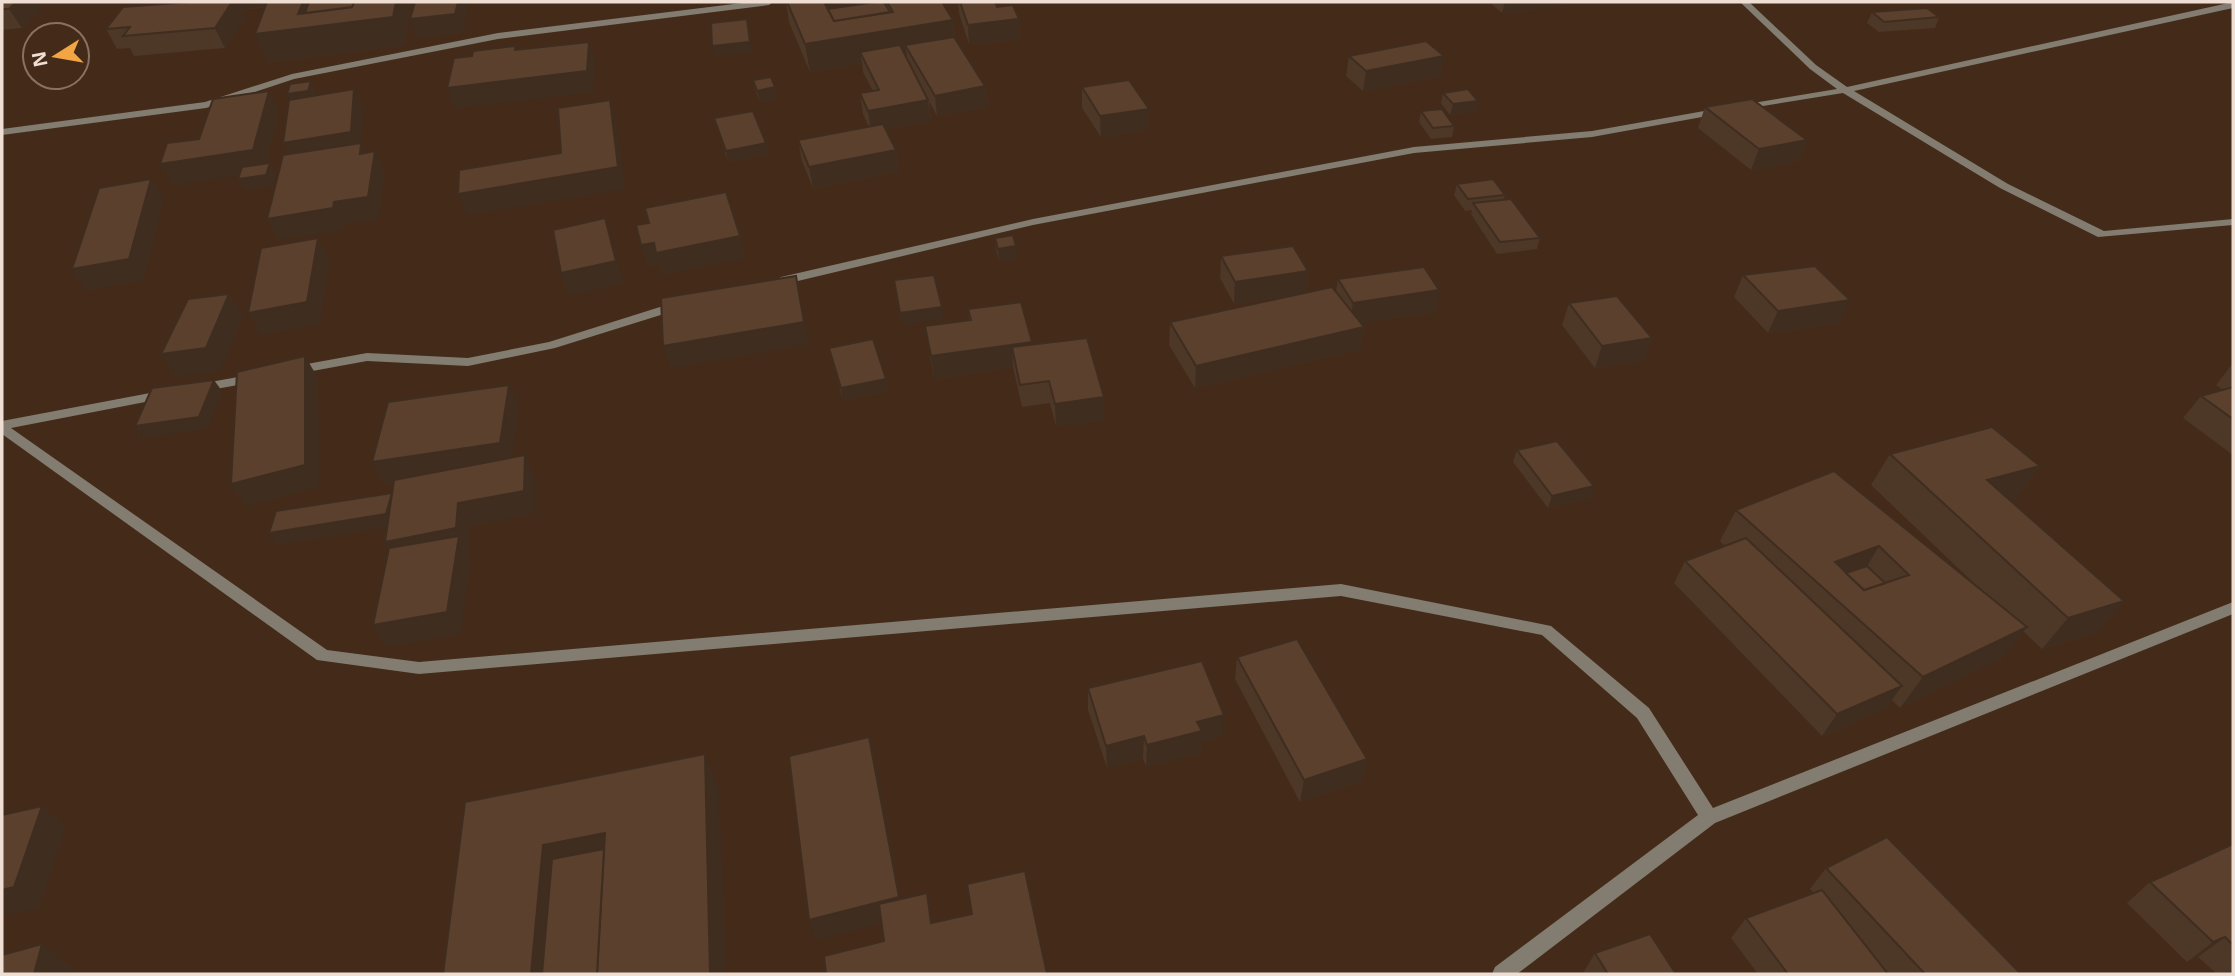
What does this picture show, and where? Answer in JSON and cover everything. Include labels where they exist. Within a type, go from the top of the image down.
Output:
[{"type":"street","points":[[2,132],[206,105],[292,77],[498,36],[769,2]]},
{"type":"street","points":[[1744,2],[1813,67],[1845,90],[2004,186],[2102,236],[2233,222]]},
{"type":"street","points":[[771,283],[1034,222],[1415,150],[1592,134],[1845,90],[2233,5]]},
{"type":"street","points":[[286,372],[367,357],[468,362],[551,345],[692,302]]},
{"type":"street","points":[[191,390],[272,375]]},
{"type":"street","points":[[2,426],[178,392]]},
{"type":"street","points":[[2,426],[323,656],[419,668],[1341,590],[1546,630],[1643,713],[1709,817]]},
{"type":"street","points":[[1502,974],[1709,817],[2233,608]]},
{"type":"building","points":[[2,2],[16,2],[9,9],[2,9]]},
{"type":"building","points":[[232,2],[215,28],[123,36],[130,27],[106,29],[123,7]]},
{"type":"building","points":[[267,2],[303,2],[298,14],[352,7],[354,2],[396,2],[393,17],[255,34]]},
{"type":"building","points":[[309,2],[354,2],[352,7],[305,13]]},
{"type":"building","points":[[415,2],[458,2],[455,14],[410,19]]},
{"type":"building","points":[[787,2],[824,2],[834,21],[893,12],[887,2],[942,2],[953,20],[805,44]]},
{"type":"building","points":[[884,2],[890,12],[834,21],[828,9]]},
{"type":"building","points":[[960,2],[995,2],[997,7],[1013,5],[1019,19],[968,25]]},
{"type":"building","points":[[1927,8],[1939,17],[1884,22],[1872,12]]},
{"type":"building","points":[[747,19],[750,42],[712,46],[711,23]]},
{"type":"building","points":[[954,37],[985,86],[935,96],[905,45]]},
{"type":"building","points":[[1426,41],[1444,56],[1366,71],[1349,56]]},
{"type":"building","points":[[589,42],[587,71],[447,88],[454,58],[472,56],[473,51],[515,46],[515,50]]},
{"type":"building","points":[[900,45],[928,100],[868,111],[860,93],[879,90],[860,52]]},
{"type":"building","points":[[771,77],[775,87],[757,91],[753,80]]},
{"type":"building","points":[[1129,80],[1149,109],[1100,116],[1082,87]]},
{"type":"building","points":[[311,81],[308,91],[287,94],[290,84]]},
{"type":"building","points":[[354,89],[351,132],[283,143],[289,100]]},
{"type":"building","points":[[1468,89],[1478,101],[1453,104],[1443,93]]},
{"type":"building","points":[[269,91],[253,150],[160,164],[167,143],[199,139],[213,99]]},
{"type":"building","points":[[1752,99],[1807,140],[1759,149],[1705,107]]},
{"type":"building","points":[[610,100],[618,167],[458,194],[459,170],[561,153],[558,108]]},
{"type":"building","points":[[1442,109],[1454,126],[1433,128],[1421,111]]},
{"type":"building","points":[[753,111],[766,143],[726,151],[714,118]]},
{"type":"building","points":[[883,124],[896,150],[809,167],[798,140]]},
{"type":"building","points":[[361,143],[360,154],[375,151],[368,197],[334,202],[333,208],[267,219],[283,155]]},
{"type":"building","points":[[270,163],[266,175],[238,179],[242,167]]},
{"type":"building","points":[[151,179],[129,259],[72,269],[99,188]]},
{"type":"building","points":[[1493,179],[1505,195],[1468,199],[1457,184]]},
{"type":"building","points":[[726,192],[740,236],[656,253],[654,243],[641,245],[636,225],[649,223],[645,208]]},
{"type":"building","points":[[1511,199],[1540,238],[1500,242],[1473,203]]},
{"type":"building","points":[[605,218],[616,261],[561,273],[553,230]]},
{"type":"building","points":[[1013,235],[1016,246],[998,249],[995,238]]},
{"type":"building","points":[[318,238],[307,302],[248,313],[261,248]]},
{"type":"building","points":[[1293,246],[1308,271],[1235,282],[1221,256]]},
{"type":"building","points":[[1815,266],[1850,300],[1778,311],[1743,275]]},
{"type":"building","points":[[1424,267],[1439,290],[1353,303],[1338,279]]},
{"type":"building","points":[[934,275],[942,307],[900,313],[894,280]]},
{"type":"building","points":[[796,276],[804,322],[663,346],[661,298]]},
{"type":"building","points":[[1332,287],[1364,327],[1196,366],[1170,322]]},
{"type":"building","points":[[229,294],[206,348],[161,354],[188,299]]},
{"type":"building","points":[[1617,296],[1652,338],[1602,346],[1569,303]]},
{"type":"building","points":[[1021,302],[1032,342],[931,356],[925,326],[971,320],[968,309]]},
{"type":"building","points":[[1087,338],[1104,397],[1055,404],[1049,381],[1020,385],[1012,347]]},
{"type":"building","points":[[873,339],[886,379],[841,388],[829,348]]},
{"type":"building","points":[[305,356],[305,465],[231,484],[237,372]]},
{"type":"building","points":[[214,380],[199,417],[135,426],[152,388]]},
{"type":"building","points":[[509,385],[500,443],[372,462],[388,402]]},
{"type":"building","points":[[2233,387],[2233,419],[2201,396]]},
{"type":"building","points":[[1992,427],[2040,466],[1987,480],[2124,601],[2068,618],[1890,454]]},
{"type":"building","points":[[1557,441],[1594,486],[1552,496],[1517,450]]},
{"type":"building","points":[[525,455],[524,491],[458,503],[456,528],[385,542],[394,480]]},
{"type":"building","points":[[1834,471],[2027,627],[1923,677],[1736,510]],"holes":[[[1879,546],[1909,575],[1864,590],[1835,562]]]},
{"type":"building","points":[[392,493],[386,514],[269,533],[276,511]]},
{"type":"building","points":[[459,536],[447,612],[373,625],[389,548]]},
{"type":"building","points":[[1746,538],[1902,686],[1837,714],[1685,561]]},
{"type":"building","points":[[1867,566],[1885,583],[1864,590],[1846,573]]},
{"type":"building","points":[[1297,639],[1367,759],[1304,780],[1237,657]]},
{"type":"building","points":[[1202,661],[1224,715],[1197,722],[1202,731],[1147,745],[1144,736],[1106,746],[1088,688]]},
{"type":"building","points":[[869,737],[899,897],[809,920],[789,756]]},
{"type":"building","points":[[705,754],[710,974],[597,974],[605,833],[543,845],[531,974],[443,974],[465,802]]},
{"type":"building","points":[[42,806],[14,887],[2,890],[2,815]]},
{"type":"building","points":[[1887,837],[2021,974],[1925,974],[1826,868]]},
{"type":"building","points":[[2233,844],[2233,945],[2225,937],[2213,942],[2150,882]]},
{"type":"building","points":[[604,849],[597,974],[542,974],[552,859]]},
{"type":"building","points":[[1025,871],[1047,974],[826,974],[824,956],[884,941],[879,904],[927,893],[931,923],[972,914],[967,884]]},
{"type":"building","points":[[1822,890],[1888,974],[1788,974],[1746,918]]},
{"type":"building","points":[[1650,934],[1676,974],[1608,974],[1595,953]]},
{"type":"building","points":[[42,944],[34,974],[2,974],[2,955]]}]
